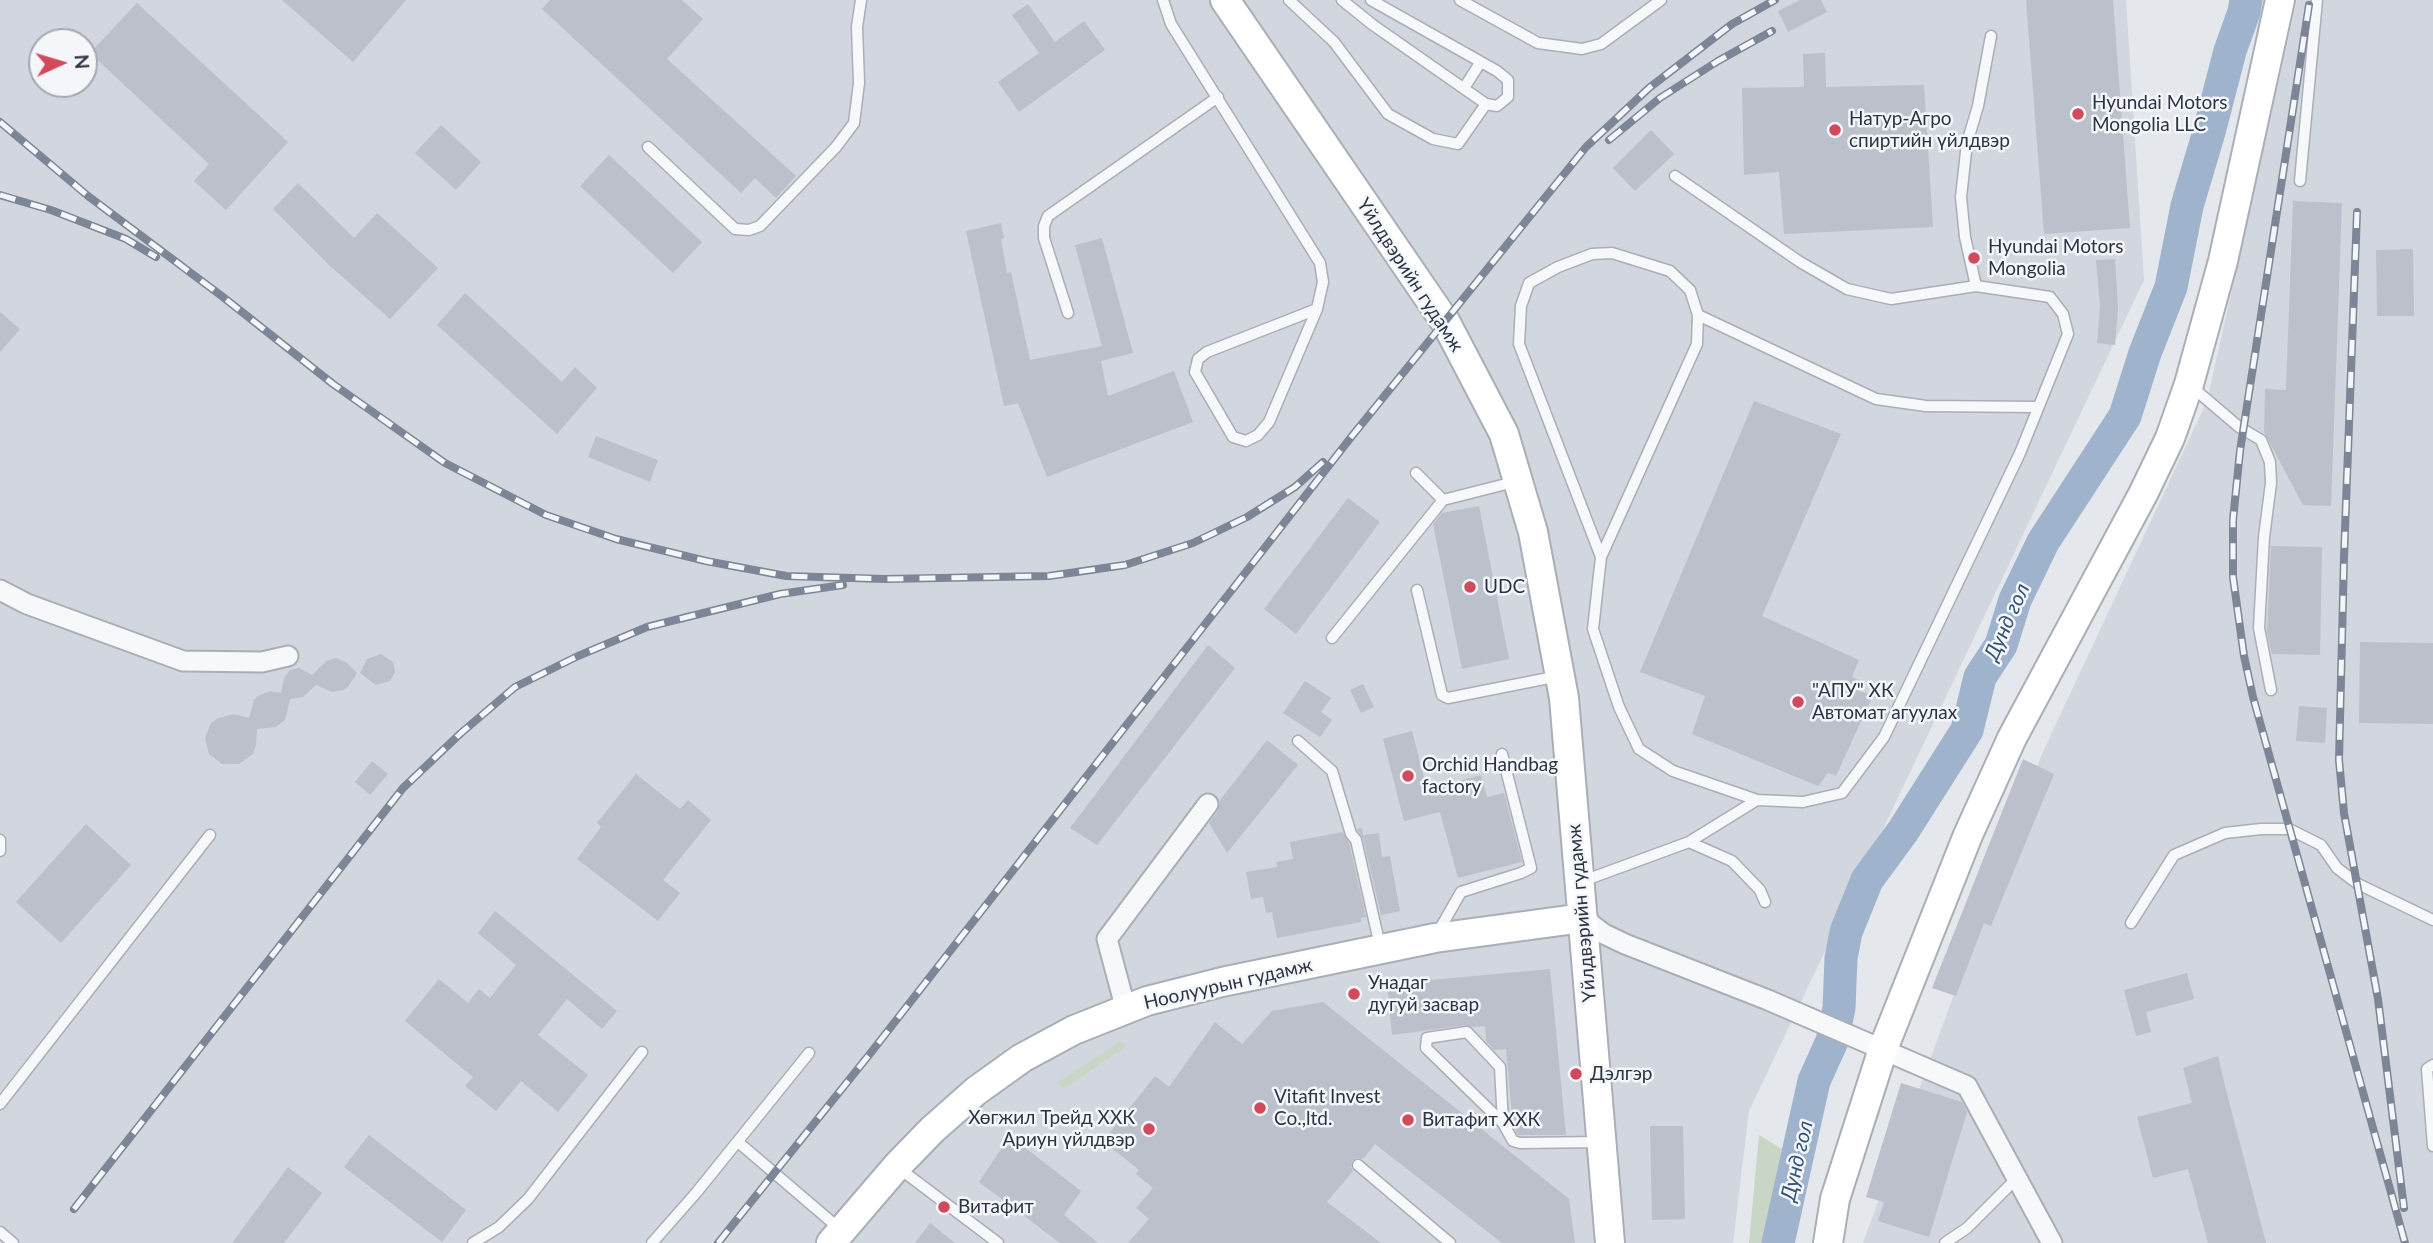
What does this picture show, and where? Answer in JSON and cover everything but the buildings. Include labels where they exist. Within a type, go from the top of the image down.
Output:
[{"type":"street","name":"Yйлдвэрийн гудамж","points":[[1225,0],[1446,324],[1504,434],[1533,532],[1564,698],[1610,1243]]},
{"type":"street","points":[[1828,1243],[1835,1199],[1877,1046],[2012,737],[2158,466],[2189,384],[2223,261],[2280,0]]},
{"type":"street","points":[[0,590],[27,604],[183,661],[262,662],[288,656]]},
{"type":"street","points":[[1126,1010],[1107,939],[1208,804]]},
{"type":"street","points":[[1583,918],[1615,940],[1768,1000],[1967,1086],[2052,1243]]},
{"type":"street","name":"Ноолуурын гудамж","points":[[836,1236],[897,1166],[976,1091],[1022,1058],[1074,1030],[1147,1002],[1222,982],[1435,938],[1583,918]]},
{"type":"lane","points":[[648,147],[735,229],[749,230],[760,226],[836,147],[854,123],[859,83],[857,27],[862,0]]},
{"type":"lane","points":[[1163,0],[1171,24],[1320,263],[1322,282],[1317,309],[1269,422],[1258,435],[1246,442],[1233,437],[1195,372],[1198,359],[1207,352],[1317,309]]},
{"type":"lane","points":[[1289,0],[1334,42],[1388,114],[1433,139],[1458,144],[1486,104]]},
{"type":"lane","points":[[1342,0],[1486,104],[1497,106],[1508,97],[1508,80],[1497,71],[1371,0]]},
{"type":"lane","points":[[1460,0],[1538,43],[1582,48],[1601,44],[1661,0]]},
{"type":"lane","points":[[2300,181],[2317,0]]},
{"type":"lane","points":[[1976,286],[1965,237],[1961,197],[1967,143],[1978,106],[1991,36]]},
{"type":"lane","points":[[1464,88],[1480,63]]},
{"type":"lane","points":[[1068,313],[1044,239],[1044,226],[1048,215],[1218,97]]},
{"type":"lane","points":[[1601,557],[1519,344],[1521,306],[1529,284],[1558,267],[1581,258],[1592,254],[1612,253],[1670,271],[1689,290],[1698,315],[1697,344],[1601,557],[1593,629],[1619,707],[1639,749],[1674,771],[1757,800],[1803,802],[1842,793],[1884,737],[2020,453],[2068,334],[2063,314],[2050,297],[1976,286],[1891,299],[1847,289],[1800,262],[1675,176]]},
{"type":"lane","points":[[1698,315],[1875,399],[1926,406],[2038,407]]},
{"type":"lane","points":[[2189,384],[2239,427],[2261,440],[2270,462],[2271,483],[2263,537],[2259,628],[2271,690]]},
{"type":"lane","points":[[1416,473],[1443,500]]},
{"type":"lane","points":[[1332,638],[1443,500],[1518,481]]},
{"type":"lane","points":[[1417,590],[1442,695],[1448,698],[1560,676]]},
{"type":"lane","points":[[1298,741],[1332,771],[1351,834],[1356,840],[1381,950]]},
{"type":"lane","points":[[1435,938],[1461,892],[1531,868],[1502,754]]},
{"type":"lane","points":[[1580,882],[1689,842],[1757,800]]},
{"type":"lane","points":[[2131,923],[2174,855],[2225,833],[2261,829],[2289,829],[2321,845],[2337,868],[2358,884],[2433,920]]},
{"type":"lane","points":[[0,1104],[210,835]]},
{"type":"lane","points":[[0,840],[0,851]]},
{"type":"lane","points":[[1689,842],[1732,861],[1760,890],[1765,902]]},
{"type":"lane","points":[[1503,1123],[1500,1067],[1467,1032],[1427,1038],[1426,1048],[1503,1123],[1513,1141],[1601,1142]]},
{"type":"lane","points":[[473,1243],[499,1227],[528,1199],[642,1052]]},
{"type":"lane","points":[[652,1243],[809,1053]]},
{"type":"lane","points":[[2433,1065],[2427,1069],[2433,1146]]},
{"type":"lane","points":[[738,1142],[836,1236]]},
{"type":"lane","points":[[1358,1165],[1450,1243]]},
{"type":"lane","points":[[897,1166],[998,1243]]},
{"type":"lane","points":[[1945,1243],[1966,1228],[2016,1179]]},
{"type":"lane","points":[[0,1232],[13,1243]]},
{"type":"shaded area","points":[[0,0],[2126,0],[2144,280],[1749,1111],[1733,1243],[0,1243]]},
{"type":"shaded area","points":[[2297,0],[2433,0],[2433,1243],[1863,1243],[2041,756],[2207,401]]},
{"type":"green space","points":[[1121,1041],[1126,1046],[1064,1089],[1057,1083]]},
{"type":"green space","points":[[1759,1135],[1782,1149],[1771,1243],[1749,1243]]},
{"type":"waterway","name":"Дунд гол","points":[[1778,1243],[1814,1081],[1832,1041],[1839,1008],[1841,958],[1846,932],[1867,880],[1903,831],[1967,730],[1980,677],[2001,645],[2015,600],[2043,542],[2125,416],[2145,353],[2171,287],[2187,206],[2246,0]]},
{"type":"railway","points":[[718,1243],[869,1055],[1352,436],[1586,147],[1649,88],[1732,24],[1775,0]]},
{"type":"railway","points":[[2309,5],[2240,451],[2233,520],[2233,577],[2244,656],[2253,697],[2405,1243]]},
{"type":"railway","points":[[1609,140],[1660,98],[1772,31]]},
{"type":"railway","points":[[0,122],[88,196],[333,384],[445,463],[546,515],[616,539],[706,561],[786,576],[885,579],[1049,576],[1125,565],[1193,543],[1247,517],[1295,487],[1323,462]]},
{"type":"railway","points":[[0,195],[51,210],[126,239],[156,257]]},
{"type":"railway","points":[[2357,212],[2339,760],[2344,813],[2378,999],[2404,1208]]},
{"type":"railway","points":[[74,1209],[403,788],[515,687],[578,656],[647,627],[780,594],[843,585]]},
{"type":"place","name":"Hyundai Motors Mongolia LLC","points":[[2078,114]]},
{"type":"place","name":"Натур-Агро спиртийн үйлдвэр","points":[[1835,130]]},
{"type":"place","name":"Hyundai Motors Mongolia","points":[[1974,258]]},
{"type":"place","name":"UDC","points":[[1470,587]]},
{"type":"place","name":"\"АПУ\" ХК Автомат агуулах","points":[[1798,702]]},
{"type":"place","name":"Orchid Handbag factory","points":[[1408,776]]},
{"type":"place","name":"Унадаг дугуй засвар","points":[[1354,994]]},
{"type":"place","name":"Дэлгэр","points":[[1576,1074]]},
{"type":"place","name":"Vitafit Invest Co.,ltd.","points":[[1260,1108]]},
{"type":"place","name":"Витафит ХХК","points":[[1408,1120]]},
{"type":"place","name":"Хөгжил Трейд ХХК Ариун үйлдвэр","points":[[1149,1129]]},
{"type":"place","name":"Витафит","points":[[944,1207]]}]
